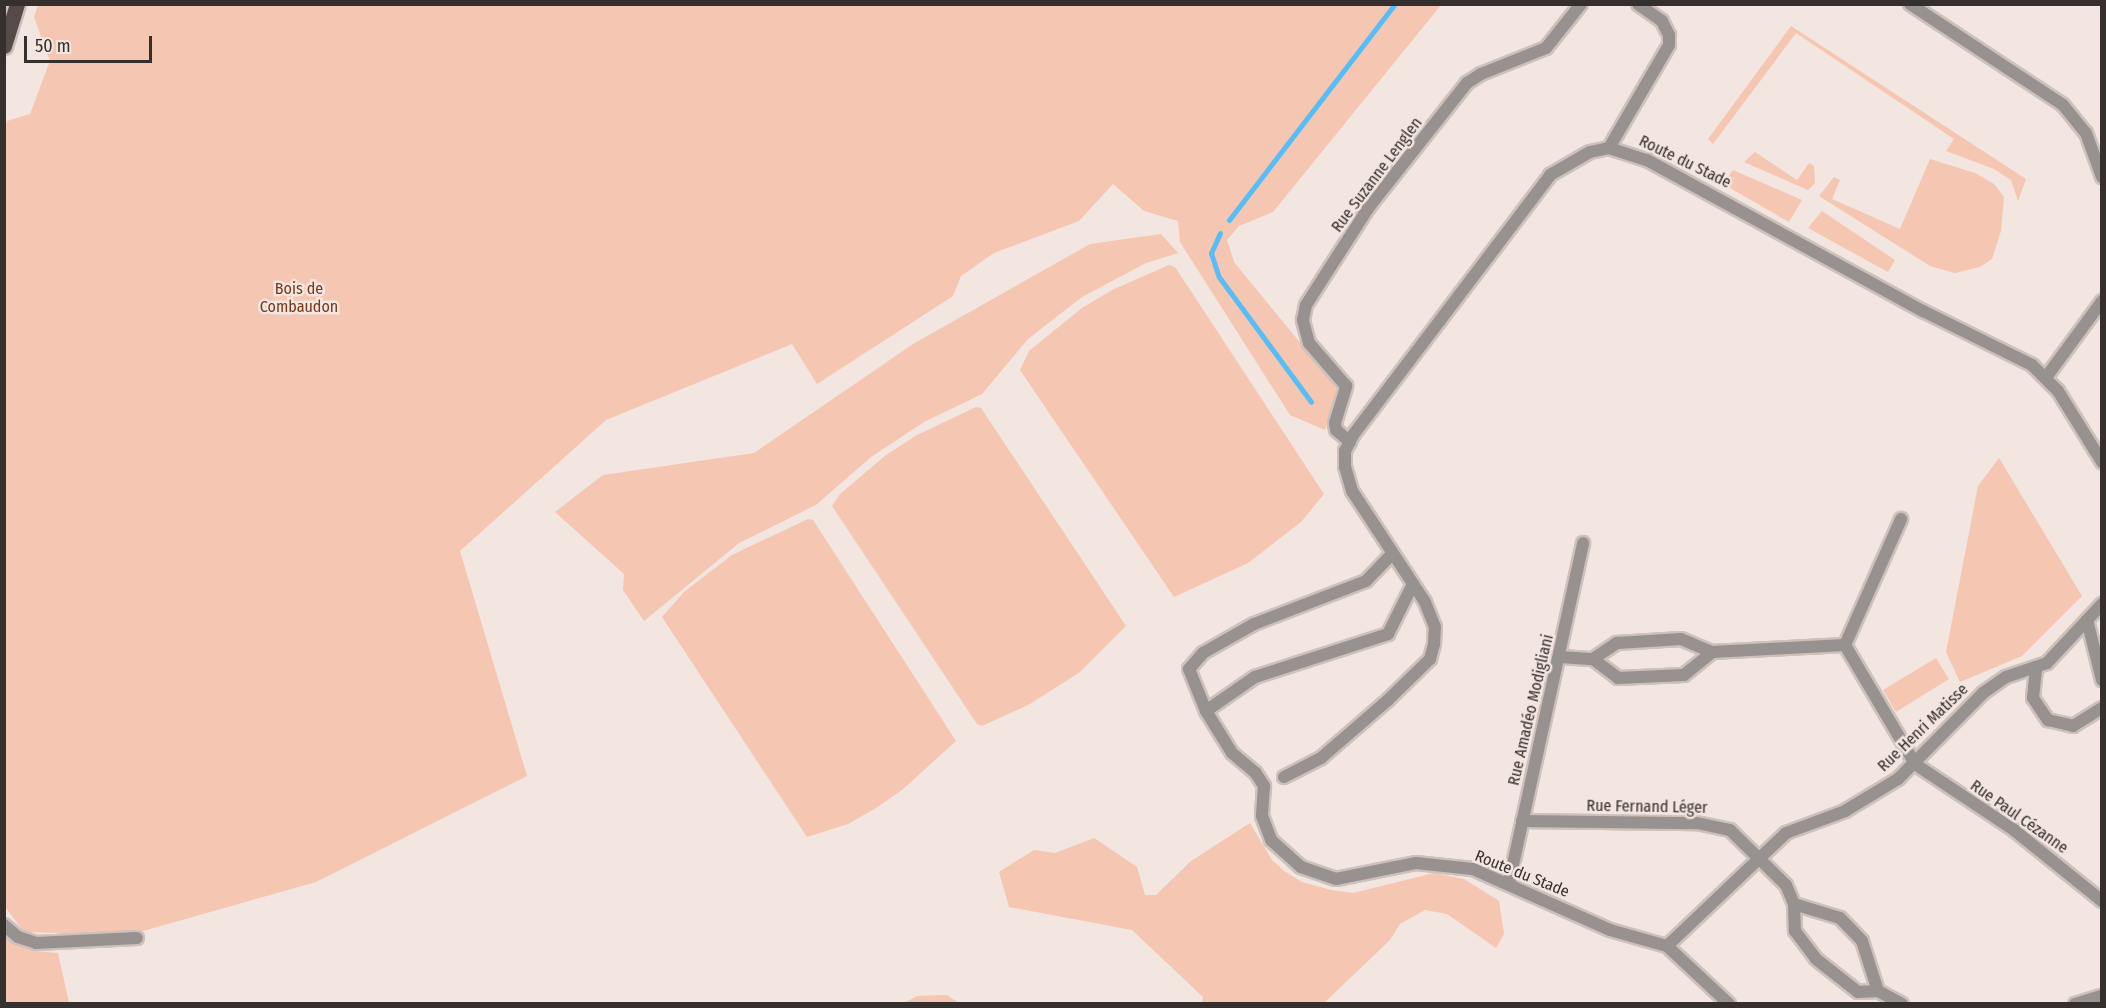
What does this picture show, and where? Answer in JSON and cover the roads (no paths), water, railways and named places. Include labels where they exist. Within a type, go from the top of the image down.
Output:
[{"type":"main road","points":[[4,46],[17,4]]},
{"type":"street","name":"Rue Suzanne Lenglen","points":[[1350,442],[1336,430],[1335,423],[1346,386],[1310,343],[1303,320],[1306,305],[1369,207],[1467,83],[1481,74],[1546,48],[1581,4]]},
{"type":"street","points":[[1284,777],[1321,758],[1430,659],[1435,627],[1413,584],[1352,490],[1345,467],[1350,442],[1550,175],[1578,156],[1609,148],[1669,45],[1669,35],[1662,21],[1638,4]]},
{"type":"street","points":[[1910,4],[2063,105],[2086,133],[2099,158],[2102,177]]},
{"type":"street","name":"Route du Stade","points":[[1609,148],[1647,160],[1743,209],[2047,376]]},
{"type":"street","points":[[2102,302],[2047,376],[2102,462]]},
{"type":"street","points":[[1845,645],[1901,519]]},
{"type":"street","name":"Rue Amadéo Modigliani","points":[[1509,884],[1561,657],[1583,543]]},
{"type":"street","points":[[1392,554],[1366,581],[1254,624],[1193,660],[1189,675],[1206,711],[1255,677],[1388,634],[1413,584]]},
{"type":"street","points":[[2102,604],[2047,663],[2036,669],[2033,698],[2048,720],[2073,726],[2102,708]]},
{"type":"street","points":[[2087,620],[2102,680]]},
{"type":"street","points":[[1593,659],[1617,643],[1681,639],[1712,652],[1845,645]]},
{"type":"street","points":[[1845,645],[1915,764]]},
{"type":"street","points":[[1561,657],[1593,659],[1618,678],[1684,675],[1712,652]]},
{"type":"street","name":"Rue Henri Matisse","points":[[1667,946],[1786,833],[1845,811],[1898,779],[1983,693],[2006,677],[2036,669]]},
{"type":"street","name":"Route du Stade","points":[[1206,711],[1232,753],[1255,772],[1264,786],[1262,816],[1271,840],[1289,859],[1318,874],[1350,878],[1397,865],[1436,863],[1473,869],[1610,930],[1667,946],[1729,1004]]},
{"type":"street","name":"Rue Paul Cézanne","points":[[1915,764],[2014,830],[2102,901]]},
{"type":"street","name":"Rue Fernand Léger","points":[[1522,821],[1720,826],[1741,837],[1760,857],[1786,885],[1794,904]]},
{"type":"street","points":[[1878,991],[1862,941],[1840,918],[1794,904],[1795,931],[1816,959],[1858,992],[1878,991],[1902,1004]]},
{"type":"street","points":[[4,925],[18,937],[36,944],[137,938]]},
{"type":"street","points":[[2075,1004],[2102,996]]},
{"type":"waterway","points":[[1229,220],[1395,4]]},
{"type":"waterway","points":[[1220,233],[1211,253],[1219,277],[1311,402]]},
{"type":"park label","name":"Bois de Combaudon","points":[[299,298]]}]
